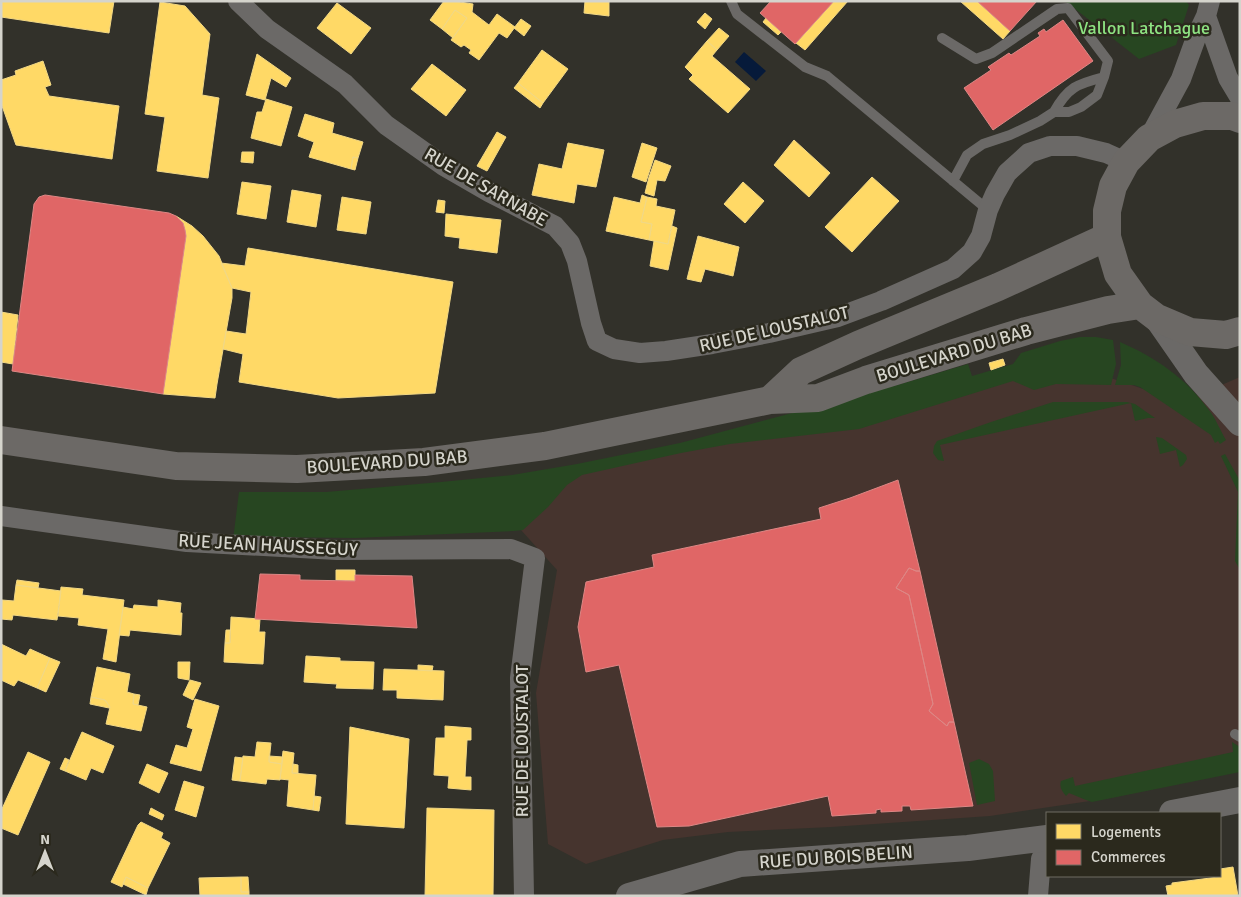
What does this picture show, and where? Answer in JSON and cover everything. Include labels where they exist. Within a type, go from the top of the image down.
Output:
[{"type":"main road","points":[[1240,119],[1232,116],[1203,116],[1175,124],[1150,138],[1126,162],[1114,186],[1107,211],[1107,237],[1118,274],[1148,311],[1190,332],[1226,335],[1240,332]]},
{"type":"main road","name":"BOULEVARD DU BAB","points":[[770,400],[801,371],[858,345],[998,287],[1107,237]]},
{"type":"main road","name":"BOULEVARD DU BAB","points":[[4,437],[176,466],[297,469],[424,462],[545,446],[770,400],[818,398],[866,380],[1026,331],[1108,310],[1148,311]]},
{"type":"street","name":"RUE DE SARNABE","points":[[238,1],[267,29],[346,84],[386,125],[444,166],[554,226],[570,243],[577,261],[590,323],[597,341],[614,349]]},
{"type":"street","points":[[1208,9],[1228,78],[1240,98]]},
{"type":"street","points":[[1150,138],[1181,79],[1208,9]]},
{"type":"street","name":"RUE DE LOUSTALOT","points":[[614,349],[640,353],[666,351],[769,334],[838,317],[881,301],[953,269],[972,252],[981,236],[988,210],[995,194],[1007,173],[1029,153],[1050,146],[1077,146],[1106,153],[1126,162]]},
{"type":"street","points":[[1148,311],[1196,374],[1240,423]]},
{"type":"street","name":"RUE JEAN HAUSSEGUY","points":[[1,516],[187,542],[337,550],[511,549],[535,558]]},
{"type":"street","name":"RUE DE LOUSTALOT","points":[[524,896],[520,678],[535,558]]},
{"type":"street","points":[[1177,812],[1240,800]]},
{"type":"street","name":"RUE DU BOIS BELIN","points":[[629,896],[740,864],[968,848],[1046,838]]},
{"type":"street","points":[[1038,896],[1042,859],[1046,849]]},
{"type":"lane","points":[[731,1],[737,14],[804,67],[827,76],[988,210]]},
{"type":"lane","points":[[942,38],[976,59],[992,53],[1057,9],[1068,8],[1108,61],[1098,95],[1081,107],[1069,112],[1054,112]]},
{"type":"lane","points":[[953,181],[967,155],[983,144],[1010,135],[1040,121],[1054,112],[1070,89],[1087,81],[1104,77]]},
{"type":"shaded area","points":[[1060,361],[1182,402],[1240,377],[1240,771],[1110,798],[990,816],[728,832],[663,840],[586,864],[548,844],[536,693],[557,570],[521,530],[575,471]]},
{"type":"green space","name":"Vallon Latchague","points":[[1065,1],[1186,1],[1189,5],[1176,45],[1139,59]]},
{"type":"green space","points":[[1080,337],[1113,340],[1116,364],[1111,385],[1056,384],[1034,390],[1013,381],[859,429],[730,444],[582,475],[567,485],[548,507],[523,530],[355,538],[265,537],[233,540],[239,492],[326,492],[512,475],[577,464],[680,443],[901,384],[968,364],[972,376],[1013,364],[1021,353]]},
{"type":"green space","points":[[1120,342],[1145,354],[1180,378],[1209,410],[1226,440],[1220,444],[1218,441],[1215,443],[1211,435],[1140,387],[1134,385],[1115,385],[1121,365]]},
{"type":"green space","points":[[1053,402],[1131,403],[940,445],[944,461],[938,460],[933,453],[937,441]]},
{"type":"green space","points":[[1131,403],[1135,404],[1155,418],[1135,421]]},
{"type":"green space","points":[[1156,437],[1162,438],[1186,455],[1187,459],[1183,465],[1180,467],[1176,450],[1160,454]]},
{"type":"green space","points":[[1225,454],[1240,481],[1240,570],[1235,561],[1238,492],[1221,456]]},
{"type":"green space","points":[[1232,742],[1240,747],[1240,772],[1092,802],[1069,793],[1066,796],[1062,791],[1061,781],[1073,777],[1075,786],[1233,752]]},
{"type":"green space","points":[[979,759],[989,764],[993,771],[995,801],[977,805],[969,763]]},
{"type":"water","points":[[744,52],[766,71],[756,81],[735,62]]},
{"type":"building: Logements","points":[[1,1],[114,1],[109,33],[1,17]]},
{"type":"building: Logements","points":[[444,1],[473,4],[472,12],[489,25],[497,14],[515,27],[507,38],[499,33],[479,60],[469,53],[471,50],[464,45],[461,47],[451,40],[467,18],[455,10],[442,29],[430,20]]},
{"type":"building: Logements","points":[[585,1],[609,1],[609,16],[584,13]]},
{"type":"building: Logements","points":[[834,1],[848,1],[805,50],[796,43]]},
{"type":"building: Logements","points":[[960,1],[977,1],[1010,31],[1003,39]]},
{"type":"building: Logements","points":[[160,2],[185,6],[210,34],[202,95],[219,98],[208,178],[157,171],[165,117],[145,114]]},
{"type":"building: Logements","points":[[337,3],[371,28],[351,54],[317,28]]},
{"type":"building: Logements","points":[[455,10],[467,18],[453,38],[442,29]]},
{"type":"building: Logements","points":[[705,13],[712,19],[705,29],[697,22]]},
{"type":"building: Logements","points":[[766,18],[781,32],[778,35],[763,22]]},
{"type":"building: Logements","points":[[521,19],[531,26],[524,36],[514,28]]},
{"type":"building: Logements","points":[[719,28],[729,36],[717,50],[707,41]]},
{"type":"building: Logements","points":[[707,41],[717,50],[712,56],[750,89],[728,113],[689,79],[693,75],[685,67]]},
{"type":"building: Logements","points":[[542,50],[568,69],[543,103],[518,83]]},
{"type":"building: Logements","points":[[257,54],[291,78],[286,87],[271,78],[265,100],[246,95]]},
{"type":"building: Logements","points":[[43,61],[51,85],[45,87],[49,96],[119,106],[112,159],[16,145],[1,103],[1,80],[16,75],[15,71]]},
{"type":"building: Logements","points":[[432,64],[466,90],[446,116],[411,89]]},
{"type":"building: Logements","points":[[518,83],[543,103],[540,108],[514,88]]},
{"type":"building: Logements","points":[[266,99],[292,107],[281,146],[251,138],[257,112],[262,112]]},
{"type":"building: Logements","points":[[305,114],[334,123],[332,133],[363,142],[358,158],[353,157],[351,169],[309,157],[314,142],[298,136]]},
{"type":"building: Logements","points":[[497,132],[506,137],[487,171],[477,166]]},
{"type":"building: Logements","points":[[794,140],[830,173],[809,197],[774,165]]},
{"type":"building: Logements","points":[[568,143],[604,150],[596,187],[577,184],[574,203],[532,195],[539,164],[562,169]]},
{"type":"building: Logements","points":[[642,143],[657,148],[646,182],[632,177]]},
{"type":"building: Logements","points":[[242,152],[254,152],[253,163],[241,162]]},
{"type":"building: Logements","points":[[353,157],[358,158],[355,170],[351,169]]},
{"type":"building: Logements","points":[[655,160],[671,166],[665,181],[657,180],[654,196],[645,193]]},
{"type":"building: Logements","points":[[872,177],[899,201],[852,252],[825,227]]},
{"type":"building: Logements","points":[[242,182],[271,186],[266,219],[237,214]]},
{"type":"building: Logements","points":[[743,182],[764,201],[745,223],[724,204]]},
{"type":"building: Logements","points":[[292,190],[321,195],[316,227],[287,222]]},
{"type":"building: Logements","points":[[642,195],[647,197],[641,222],[652,224],[649,240],[606,231],[614,197],[640,203]]},
{"type":"building: Logements","points":[[342,197],[371,202],[366,234],[337,230]]},
{"type":"building: Logements","points":[[647,197],[657,199],[656,206],[675,210],[668,244],[649,240],[652,224],[641,222]]},
{"type":"building: Logements","points":[[438,200],[445,201],[444,213],[436,212]]},
{"type":"building: Logements","points":[[446,214],[501,220],[497,253],[459,248],[460,238],[445,236]]},
{"type":"building: Logements","points":[[176,216],[203,236],[219,256],[232,288],[232,298],[215,398],[163,394],[186,236],[183,223]]},
{"type":"building: Logements","points":[[672,226],[677,228],[668,270],[650,266],[654,241],[668,244]]},
{"type":"building: Logements","points":[[698,236],[739,247],[733,276],[705,269],[701,282],[687,279]]},
{"type":"building: Logements","points":[[248,248],[453,282],[435,393],[338,398],[239,382],[243,354],[223,349],[226,331],[246,334],[251,292],[232,288],[221,263],[245,266]]},
{"type":"building: Logements","points":[[1,312],[18,315],[13,364],[1,362]]},
{"type":"building: Logements","points":[[1003,359],[1005,365],[991,370],[989,363]]},
{"type":"building: Logements","points":[[336,570],[355,570],[355,581],[336,580]]},
{"type":"building: Logements","points":[[17,580],[39,583],[38,588],[16,585]]},
{"type":"building: Logements","points":[[16,585],[61,591],[57,620],[13,615],[12,620],[1,619],[2,600],[14,601]]},
{"type":"building: Logements","points":[[61,587],[83,589],[82,595],[124,600],[116,662],[103,659],[108,629],[78,625],[79,618],[58,616]]},
{"type":"building: Logements","points":[[158,600],[181,603],[181,635],[130,630],[129,636],[119,635],[123,607],[133,609],[134,605],[158,607]]},
{"type":"building: Logements","points":[[231,617],[260,619],[259,632],[265,632],[263,664],[224,662],[225,643],[230,643]]},
{"type":"building: Logements","points":[[226,630],[230,630],[230,643],[225,643]]},
{"type":"building: Logements","points":[[1,644],[26,656],[30,649],[50,658],[37,688],[18,680],[14,686],[1,680]]},
{"type":"building: Logements","points":[[306,656],[340,658],[340,661],[374,662],[373,689],[336,688],[337,684],[304,682]]},
{"type":"building: Logements","points":[[50,658],[60,662],[46,692],[37,688]]},
{"type":"building: Logements","points":[[178,662],[190,662],[189,680],[178,678]]},
{"type":"building: Logements","points":[[418,665],[433,666],[432,671],[418,670]]},
{"type":"building: Logements","points":[[97,667],[130,674],[127,692],[134,694],[133,704],[147,707],[141,731],[106,724],[110,707],[105,700],[91,697]]},
{"type":"building: Logements","points":[[384,669],[444,671],[443,700],[397,698],[397,690],[383,690]]},
{"type":"building: Logements","points":[[190,680],[201,683],[193,700],[183,695]]},
{"type":"building: Logements","points":[[134,694],[140,695],[138,705],[133,704]]},
{"type":"building: Logements","points":[[91,697],[105,700],[110,707],[90,704]]},
{"type":"building: Logements","points":[[195,699],[219,706],[201,771],[170,763],[176,745],[187,748],[193,729],[187,727]]},
{"type":"building: Logements","points":[[445,726],[471,728],[471,740],[467,740],[465,777],[471,777],[471,790],[448,788],[449,776],[434,775],[436,738],[445,738]]},
{"type":"building: Logements","points":[[350,727],[409,739],[404,828],[346,824]]},
{"type":"building: Logements","points":[[82,732],[114,746],[103,773],[91,768],[86,780],[65,771]]},
{"type":"building: Logements","points":[[257,742],[271,743],[269,762],[282,764],[280,780],[267,779],[266,784],[240,781],[243,756],[255,757]]},
{"type":"building: Logements","points":[[283,751],[294,753],[292,773],[316,775],[313,810],[287,806],[289,780],[280,779]]},
{"type":"building: Logements","points":[[28,752],[50,762],[18,835],[1,828],[1,811]]},
{"type":"building: Logements","points":[[269,756],[283,757],[282,764],[269,762]]},
{"type":"building: Logements","points":[[235,757],[243,758],[240,781],[232,780]]},
{"type":"building: Logements","points":[[65,758],[69,760],[65,771],[60,769]]},
{"type":"building: Logements","points":[[147,764],[168,773],[159,793],[139,783]]},
{"type":"building: Logements","points":[[293,764],[298,765],[298,773],[292,773]]},
{"type":"building: Logements","points":[[184,781],[204,787],[196,817],[175,810]]},
{"type":"building: Logements","points":[[314,796],[321,797],[319,811],[313,810]]},
{"type":"building: Logements","points":[[151,808],[164,815],[162,820],[149,814]]},
{"type":"building: Logements","points":[[427,808],[494,810],[493,896],[425,896]]},
{"type":"building: Logements","points":[[141,822],[163,833],[161,838],[170,843],[148,888],[126,877],[122,887],[111,882]]},
{"type":"building: Logements","points":[[1233,867],[1238,896],[1168,896],[1166,886],[1172,885],[1172,883],[1221,877],[1221,869]]},
{"type":"building: Logements","points":[[126,877],[148,888],[146,895],[123,884]]},
{"type":"building: Logements","points":[[241,877],[241,892],[249,892],[249,896],[200,896],[199,878]]},
{"type":"building: Logements","points":[[241,877],[248,877],[249,892],[241,892]]},
{"type":"building: Commerces","points":[[771,1],[834,1],[795,44],[760,13]]},
{"type":"building: Commerces","points":[[977,1],[1037,1],[1010,31]]},
{"type":"building: Commerces","points":[[1063,20],[1093,61],[993,130],[964,88],[991,70],[988,67],[1040,36],[1038,33],[1044,29],[1046,32]]},
{"type":"building: Commerces","points":[[45,195],[169,213],[176,216],[183,223],[186,236],[163,394],[12,371],[34,204],[39,197]]},
{"type":"building: Commerces","points":[[898,480],[920,571],[909,568],[896,588],[909,595],[933,704],[929,711],[947,726],[949,722],[954,722],[973,806],[911,810],[910,806],[902,806],[902,811],[881,812],[881,809],[876,810],[876,813],[832,816],[828,796],[689,826],[657,827],[619,665],[586,672],[578,627],[586,582],[654,567],[652,555],[821,519],[819,508]]},
{"type":"building: Commerces","points":[[909,568],[920,571],[954,722],[949,722],[947,726],[929,711],[933,704],[909,595],[896,588]]},
{"type":"building: Commerces","points":[[260,574],[300,575],[300,580],[355,581],[355,575],[412,576],[417,628],[255,619]]}]
